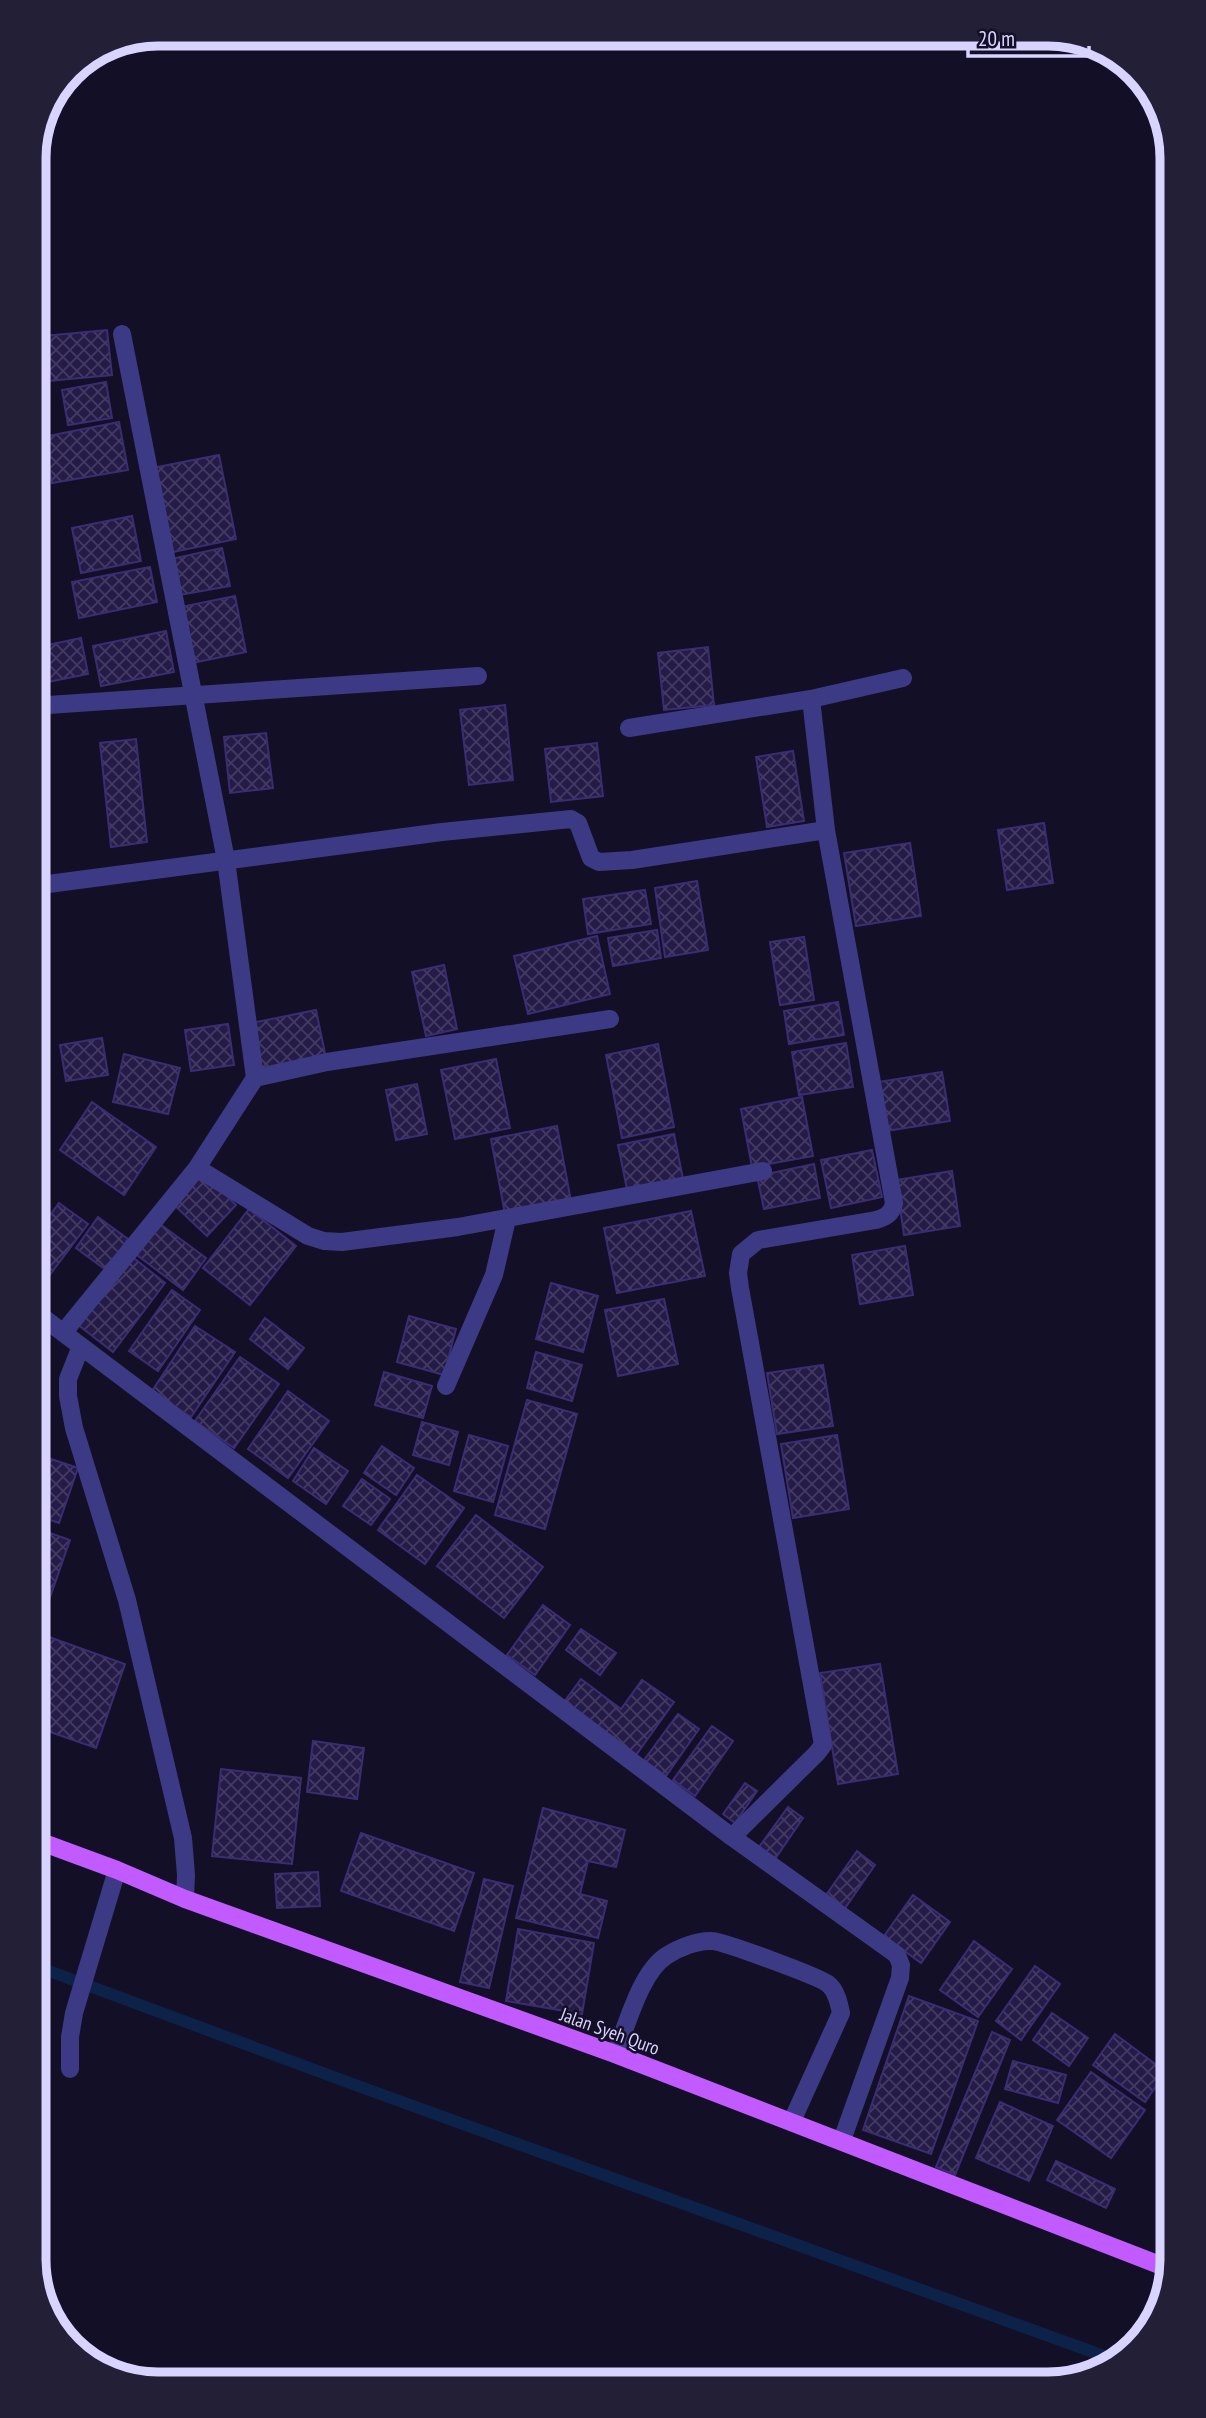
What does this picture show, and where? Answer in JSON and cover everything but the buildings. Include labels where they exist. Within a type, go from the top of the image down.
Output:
[{"type":"main road","name":"Jalan Syeh Quro","points":[[46,1844],[185,1899],[615,2054],[1160,2265]]},
{"type":"street","points":[[63,1333],[197,1168],[255,1077],[226,860],[122,334]]},
{"type":"street","points":[[46,705],[478,676]]},
{"type":"street","points":[[629,728],[811,699],[903,678]]},
{"type":"street","points":[[732,1837],[822,1745],[740,1288],[738,1273],[741,1254],[758,1240],[885,1217],[892,1211],[894,1203],[825,830],[811,699]]},
{"type":"street","points":[[46,884],[442,832],[571,819],[578,823],[591,858],[599,862],[632,860],[825,830]]},
{"type":"street","points":[[255,1077],[327,1062],[610,1019]]},
{"type":"street","points":[[197,1168],[308,1236],[324,1241],[374,1238],[506,1219],[762,1171]]},
{"type":"street","points":[[446,1386],[494,1275],[506,1219]]},
{"type":"street","points":[[46,1320],[732,1837],[897,1955],[901,1965],[900,1978],[842,2140]]},
{"type":"street","points":[[81,1346],[68,1379],[74,1428],[127,1600],[183,1838],[185,1899]]},
{"type":"street","points":[[71,2069],[74,2014],[117,1870]]},
{"type":"street","points":[[615,2054],[649,1972],[666,1956],[691,1944],[712,1941],[735,1947],[828,1984],[838,1999],[841,2012],[792,2121]]},
{"type":"waterway","points":[[46,1970],[358,2086],[1106,2357]]}]
